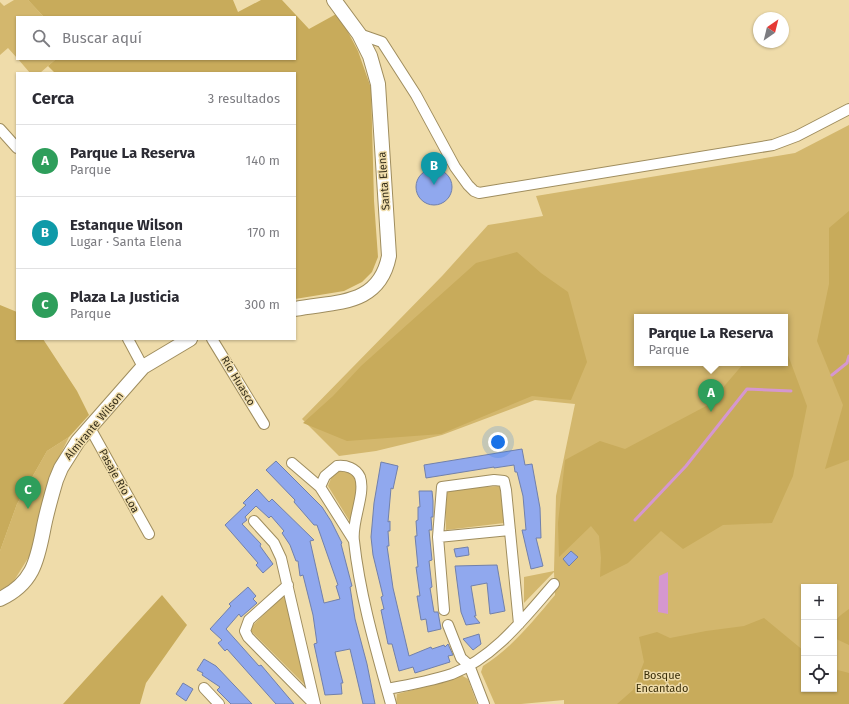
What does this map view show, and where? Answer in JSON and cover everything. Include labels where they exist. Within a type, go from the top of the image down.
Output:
[{"type":"street","name":"Santa Elena","points":[[296,309],[350,301],[374,288],[387,267],[389,256],[378,84],[370,56],[359,34],[334,0]]},
{"type":"street","points":[[359,34],[382,42],[416,95],[455,167],[468,186],[479,193],[773,145],[797,136],[849,109]]},
{"type":"street","points":[[0,129],[16,147]]},
{"type":"street","points":[[129,340],[143,366]]},
{"type":"street","name":"Almirante Wilson","points":[[0,599],[11,594],[20,586],[36,564],[52,492],[60,468],[90,428],[143,366],[188,340]]},
{"type":"street","name":"Río Huasco","points":[[213,340],[264,424]]},
{"type":"street","name":"Pasaje Río Loa","points":[[90,428],[149,534]]},
{"type":"street","points":[[292,463],[320,486],[353,539]]},
{"type":"street","points":[[320,486],[325,476],[337,466],[348,466],[355,470],[359,476],[360,489],[353,539],[375,651],[391,704]]},
{"type":"street","points":[[444,610],[438,537],[442,487],[494,480],[504,481],[519,624]]},
{"type":"street","points":[[254,521],[274,543],[281,558],[315,704]]},
{"type":"street","points":[[438,537],[510,530]]},
{"type":"street","points":[[387,689],[428,681],[453,673],[469,665],[493,649],[519,624],[554,584]]},
{"type":"street","points":[[288,586],[249,620],[245,631],[248,637],[315,704]]},
{"type":"street","points":[[448,626],[461,658],[469,665],[484,704]]},
{"type":"street","points":[[204,688],[219,704]]},
{"type":"street","points":[[386,704],[387,689]]},
{"type":"green space","points":[[14,0],[28,0],[43,16],[16,16],[16,57],[8,48],[0,55],[0,2],[4,6]]},
{"type":"green space","points":[[28,0],[233,0],[238,12],[261,0],[282,0],[309,29],[338,13],[358,51],[371,88],[374,201],[378,257],[372,272],[362,282],[344,291],[296,299],[296,72],[54,72],[48,66],[55,60],[296,60],[296,16],[43,16]]},
{"type":"green space","points":[[19,60],[55,60],[41,72],[29,72]]},
{"type":"green space","name":"Bosque Encantado","points":[[849,125],[849,704],[564,704],[564,700],[521,704],[495,704],[481,672],[483,666],[513,643],[555,595],[554,572],[524,603],[524,577],[554,571],[556,496],[575,404],[535,400],[442,435],[376,451],[339,456],[302,419],[443,275],[488,225],[543,216],[536,196],[795,153]]},
{"type":"green space","points":[[849,211],[849,460],[825,469],[843,405],[817,341],[829,284],[829,228]]},
{"type":"green space","points":[[517,252],[541,273],[568,292],[587,362],[571,400],[532,396],[441,434],[347,441],[303,423],[333,396],[361,366],[476,263]]},
{"type":"green space","points":[[0,305],[16,312],[16,340],[44,340],[77,391],[89,415],[69,437],[47,451],[17,504],[0,551]]},
{"type":"green space","points":[[788,355],[807,406],[793,476],[772,523],[723,525],[683,549],[661,531],[628,563],[600,577],[601,558],[599,536],[591,526],[559,557],[558,523],[565,460],[600,441],[625,449],[708,405],[741,366],[788,366]]},
{"type":"green space","points":[[69,437],[50,476],[30,555],[12,584],[0,590],[0,551],[17,504],[47,451]]},
{"type":"green space","points":[[338,471],[349,472],[357,481],[352,525],[328,486],[332,476]]},
{"type":"green space","points":[[500,486],[504,523],[446,530],[445,494],[452,489]]},
{"type":"green space","points":[[285,594],[306,686],[249,629]]},
{"type":"green space","points":[[162,595],[187,625],[146,683],[140,704],[63,704]]},
{"type":"green space","points":[[849,609],[849,645],[837,639],[837,619]]},
{"type":"green space","name":"Bosque Encantado","points":[[764,618],[801,649],[801,692],[837,692],[837,670],[849,673],[849,704],[617,704],[633,690],[644,662],[639,637],[657,632],[670,638],[744,626]]},
{"type":"green space","points":[[461,675],[468,679],[477,704],[396,704],[397,694],[432,685]]},
{"type":"shaded area","points":[[668,572],[668,614],[658,612],[659,576]]},
{"type":"building","points":[[438,169],[447,174],[451,180],[451,194],[447,200],[438,205],[430,205],[421,200],[417,194],[416,183],[421,174],[427,170]]},
{"type":"building","points":[[522,449],[525,465],[532,464],[540,508],[541,538],[536,538],[543,566],[531,569],[522,530],[526,530],[523,496],[514,465],[426,478],[424,465]]},
{"type":"building","points":[[276,461],[322,507],[342,543],[341,544],[352,586],[350,587],[355,619],[367,664],[375,704],[363,704],[350,649],[335,652],[343,683],[341,683],[342,694],[325,695],[314,644],[317,643],[313,615],[303,575],[300,576],[298,561],[296,561],[290,545],[282,533],[284,531],[271,516],[269,518],[256,506],[245,517],[247,520],[242,524],[261,544],[260,546],[273,564],[263,573],[256,565],[258,563],[225,525],[246,505],[243,503],[257,489],[269,502],[272,499],[314,540],[310,541],[324,603],[340,599],[336,586],[338,585],[317,525],[314,525],[294,502],[295,500],[266,470]]},
{"type":"building","points":[[381,462],[398,466],[393,489],[391,488],[388,522],[390,521],[390,531],[388,531],[389,546],[387,546],[393,588],[409,656],[431,647],[432,649],[444,645],[445,647],[448,644],[453,655],[448,656],[450,662],[415,673],[413,667],[399,671],[392,644],[388,644],[381,610],[384,609],[381,597],[383,596],[373,555],[371,537],[374,503]]},
{"type":"building","points":[[419,491],[432,491],[433,501],[433,517],[431,517],[432,530],[429,530],[432,560],[429,561],[432,587],[430,588],[434,612],[438,612],[441,629],[428,632],[426,619],[421,620],[417,596],[420,596],[416,567],[418,567],[415,536],[417,536],[416,521],[418,520],[418,507],[420,507]]},
{"type":"building","points":[[468,547],[469,555],[456,557],[454,549]]},
{"type":"building","points":[[571,551],[578,557],[569,566],[563,559]]},
{"type":"building","points":[[497,565],[505,611],[490,614],[487,583],[471,586],[476,616],[474,616],[480,623],[466,625],[461,612],[455,566]]},
{"type":"building","points":[[248,587],[256,596],[253,599],[257,603],[241,617],[239,614],[226,629],[259,666],[261,665],[294,704],[276,704],[227,649],[225,651],[218,643],[222,640],[210,629],[231,606],[229,604]]},
{"type":"building","points":[[479,634],[481,644],[473,650],[463,639]]},
{"type":"building","points":[[204,659],[216,666],[252,704],[231,704],[217,690],[220,687],[197,670]]},
{"type":"building","points":[[183,683],[193,689],[186,701],[176,694]]},
{"type":"waterway","points":[[832,375],[847,363],[849,356]]},
{"type":"waterway","points":[[635,520],[686,466],[747,389],[791,391]]},
{"type":"place","name":"Estanque Wilson","points":[[434,185]]},
{"type":"place","name":"Parque La Reserva","points":[[711,412]]},
{"type":"place","name":"Plaza La Justicia","points":[[28,509]]}]
